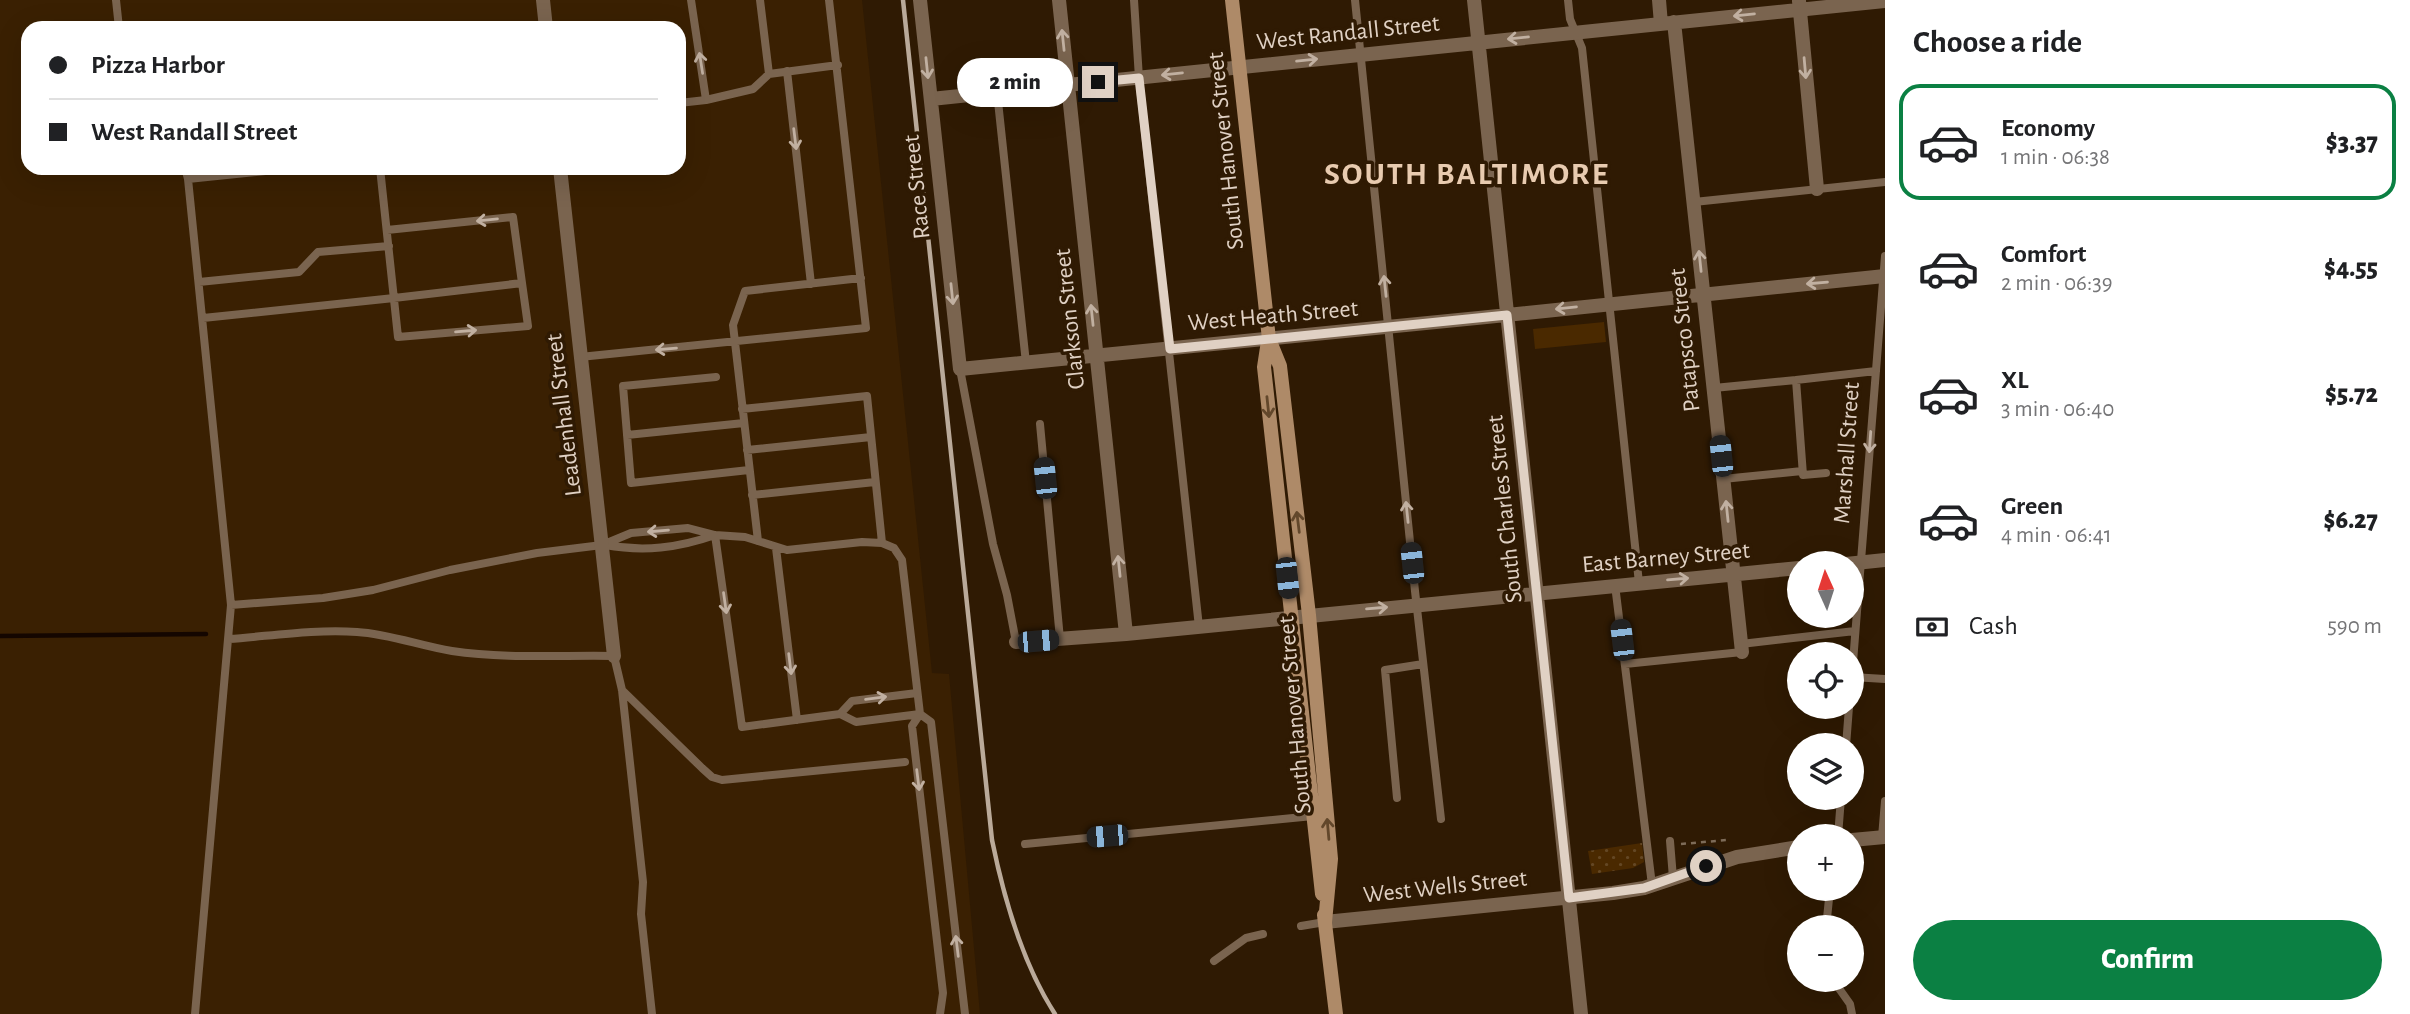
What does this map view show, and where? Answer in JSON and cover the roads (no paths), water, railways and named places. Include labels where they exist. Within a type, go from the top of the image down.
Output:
[{"type":"main road","name":"South Hanover Street","points":[[1232,0],[1269,340],[1264,367],[1336,1014]]},
{"type":"main road","name":"South Hanover Street","points":[[1269,340],[1280,366],[1309,615],[1331,859],[1325,922]]},
{"type":"street","points":[[543,0],[545,21]]},
{"type":"street","name":"Race Street","points":[[920,0],[960,369]]},
{"type":"street","name":"Clarkson Street","points":[[1059,0],[1126,634]]},
{"type":"street","name":"South Charles Street","points":[[1474,0],[1581,1014]]},
{"type":"street","name":"Patapsco Street","points":[[1659,0],[1668,23],[1693,202],[1741,648]]},
{"type":"street","name":"West Randall Street","points":[[931,99],[1668,23],[1799,5],[1885,1]]},
{"type":"street","points":[[1799,5],[1817,189]]},
{"type":"street","name":"Leadenhall Street","points":[[561,175],[614,656]]},
{"type":"street","name":"West Heath Street","points":[[960,369],[1389,328],[1884,276]]},
{"type":"street","points":[[1864,562],[1885,560]]},
{"type":"street","name":"East Barney Street","points":[[1016,642],[1126,634],[1787,569]]},
{"type":"street","points":[[1864,839],[1883,837]]},
{"type":"street","name":"West Wells Street","points":[[1325,922],[1613,893],[1652,885],[1737,857],[1787,849]]},
{"type":"lane","points":[[116,0],[118,21]]},
{"type":"lane","points":[[691,0],[706,100]]},
{"type":"lane","points":[[760,0],[769,74]]},
{"type":"lane","points":[[580,357],[866,328],[830,0]]},
{"type":"lane","points":[[1134,0],[1139,78],[1199,627]]},
{"type":"lane","points":[[1355,0],[1441,819]]},
{"type":"lane","points":[[1568,0],[1570,19],[1582,48],[1639,583]]},
{"type":"lane","points":[[686,102],[753,89],[769,74],[838,65]]},
{"type":"lane","points":[[787,71],[811,284]]},
{"type":"lane","points":[[998,92],[1026,363]]},
{"type":"lane","points":[[187,175],[231,605],[195,1014]]},
{"type":"lane","points":[[188,179],[227,175]]},
{"type":"lane","points":[[381,175],[398,337],[528,326],[513,218],[387,230]]},
{"type":"lane","points":[[1693,202],[1885,182]]},
{"type":"lane","points":[[199,282],[299,272],[318,253],[389,246]]},
{"type":"lane","name":"Marshall Street","points":[[1855,551],[1876,371],[1885,256]]},
{"type":"lane","points":[[758,541],[733,325],[746,291],[862,278]]},
{"type":"lane","points":[[203,318],[522,284]]},
{"type":"lane","points":[[960,369],[993,544],[1016,642]]},
{"type":"lane","points":[[1714,388],[1876,371]]},
{"type":"lane","points":[[716,377],[623,386],[631,483],[749,470]]},
{"type":"lane","points":[[1796,380],[1803,475],[1826,473]]},
{"type":"lane","points":[[742,408],[867,396],[882,543]]},
{"type":"lane","points":[[627,435],[744,423]]},
{"type":"lane","points":[[1040,424],[1060,639]]},
{"type":"lane","points":[[747,450],[871,437]]},
{"type":"lane","points":[[1723,479],[1802,471]]},
{"type":"lane","points":[[752,495],[876,482]]},
{"type":"lane","points":[[231,605],[323,598],[373,590],[450,570],[537,553],[602,545],[631,533],[688,528],[715,535],[745,537],[787,550],[862,542],[882,543],[894,548],[902,561],[920,714],[912,726],[943,993],[940,1014]]},
{"type":"lane","points":[[602,545],[633,550],[689,544],[715,535]]},
{"type":"lane","points":[[715,535],[742,727],[840,714],[856,722],[920,714],[931,722],[965,1014]]},
{"type":"lane","points":[[776,548],[797,720]]},
{"type":"lane","points":[[1615,585],[1652,885]]},
{"type":"lane","name":"Marshall Street","points":[[1854,642],[1855,628]]},
{"type":"lane","points":[[1625,664],[1855,631]]},
{"type":"lane","points":[[229,639],[355,632],[385,635],[453,651],[614,656],[622,690],[643,881],[641,914],[652,1014]]},
{"type":"lane","points":[[1397,798],[1385,670],[1423,664]]},
{"type":"lane","points":[[1864,677],[1885,679]]},
{"type":"lane","points":[[622,690],[702,768],[712,777],[722,780],[905,762]]},
{"type":"lane","points":[[840,714],[852,701],[917,693]]},
{"type":"lane","points":[[1883,837],[1885,801]]},
{"type":"lane","points":[[1025,844],[1312,816]]},
{"type":"lane","points":[[1670,841],[1673,878]]},
{"type":"lane","points":[[1301,926],[1325,922]]},
{"type":"lane","points":[[1214,961],[1246,938],[1263,934]]},
{"type":"lane","points":[[1842,992],[1850,1004],[1852,1014]]},
{"type":"waterway","points":[[0,636],[206,634]]},
{"type":"railway","points":[[903,0],[992,840],[1016,930],[1033,974],[1055,1014]]},
{"type":"district","name":"SOUTH BALTIMORE","points":[[1467,174]]}]
